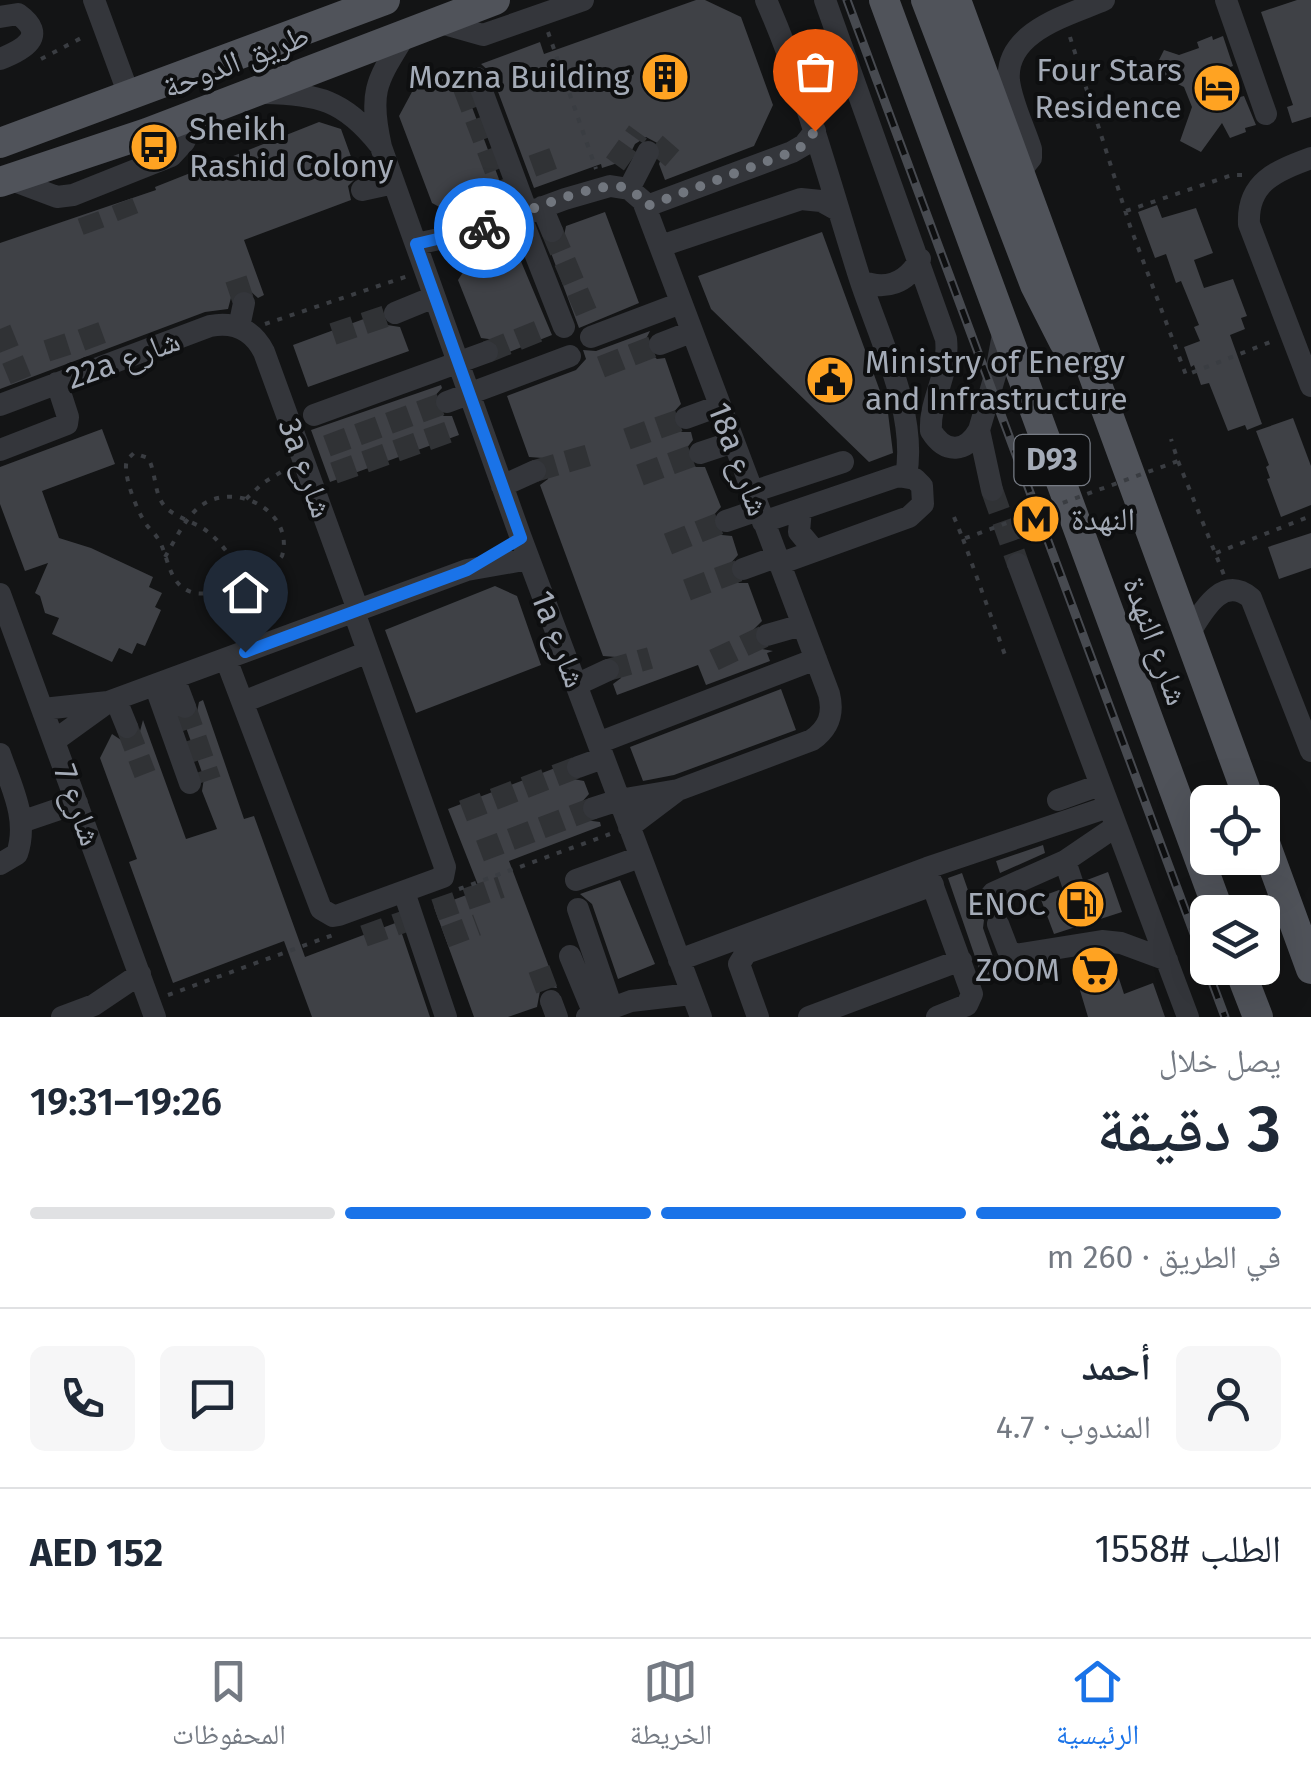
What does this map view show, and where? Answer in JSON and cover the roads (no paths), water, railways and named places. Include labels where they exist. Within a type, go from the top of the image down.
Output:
[{"type":"main road","name":"طريق الدوحة","points":[[0,143],[385,0]]},
{"type":"main road","name":"طريق الدوحة","points":[[3,180],[198,114],[496,0]]},
{"type":"main road","points":[[926,0],[1034,284],[1050,318],[1099,394]]},
{"type":"main road","name":"شارع النهدة","points":[[956,0],[1244,785]]},
{"type":"main road","name":"شارع النهدة","points":[[883,2],[1213,895]]},
{"type":"main road","points":[[3,180],[122,124],[131,111],[129,96]]},
{"type":"main road","points":[[1278,875],[1311,967]]},
{"type":"main road","points":[[1246,985],[1258,1017]]},
{"type":"street","points":[[94,0],[129,96]]},
{"type":"street","points":[[437,22],[483,35],[583,0]]},
{"type":"street","points":[[824,0],[920,259],[947,350],[946,371],[930,422],[931,432],[948,448],[968,444],[979,430],[1004,329]]},
{"type":"street","points":[[1073,0],[1083,0]]},
{"type":"street","points":[[1019,174],[1031,158],[1031,149],[1009,80],[1013,58],[1034,32],[1104,0]]},
{"type":"street","points":[[1226,0],[1266,114]]},
{"type":"street","points":[[768,2],[826,162],[909,433],[906,476]]},
{"type":"street","points":[[0,17],[18,14],[32,34],[29,43],[0,58]]},
{"type":"street","name":"1a شارع","points":[[407,32],[376,86],[374,111],[381,147],[458,363],[458,398],[468,426],[501,482],[700,1017]]},
{"type":"street","points":[[477,78],[552,231]]},
{"type":"street","name":"1a شارع","points":[[252,93],[296,94],[328,101],[355,118],[381,147]]},
{"type":"street","points":[[3,180],[57,196],[80,192],[176,152],[198,114]]},
{"type":"street","points":[[424,270],[481,230],[538,201],[625,188],[682,194],[792,152],[815,131]]},
{"type":"street","points":[[792,152],[826,162]]},
{"type":"street","points":[[625,188],[652,156]]},
{"type":"street","points":[[1311,158],[1277,170],[1258,187],[1251,198],[1249,224],[1311,386]]},
{"type":"street","points":[[361,186],[392,178]]},
{"type":"street","points":[[114,179],[122,202]]},
{"type":"street","name":"18a شارع","points":[[594,808],[678,790],[820,734],[827,726],[832,705],[661,246],[625,188]]},
{"type":"street","points":[[80,192],[88,215]]},
{"type":"street","points":[[682,194],[680,212],[698,232]]},
{"type":"street","points":[[661,246],[802,199],[821,201],[839,212]]},
{"type":"street","points":[[538,201],[564,327]]},
{"type":"street","points":[[416,244],[481,230]]},
{"type":"street","points":[[861,281],[872,285],[895,284],[914,270],[920,259]]},
{"type":"street","points":[[397,318],[435,301]]},
{"type":"street","points":[[591,337],[681,303]]},
{"type":"street","name":"22a شارع","points":[[0,405],[24,387],[237,318]]},
{"type":"street","name":"3a شارع","points":[[237,318],[264,352],[446,870],[444,877],[404,892]]},
{"type":"street","points":[[660,344],[691,332]]},
{"type":"street","points":[[314,415],[487,352]]},
{"type":"street","points":[[458,398],[570,356]]},
{"type":"street","points":[[0,450],[68,424],[63,377]]},
{"type":"street","points":[[686,418],[719,406]]},
{"type":"street","points":[[979,430],[992,490]]},
{"type":"street","points":[[700,453],[733,442]]},
{"type":"street","points":[[726,521],[842,458]]},
{"type":"street","points":[[501,482],[533,467]]},
{"type":"street","points":[[743,569],[814,550],[918,512],[923,504],[922,486],[906,476],[802,509],[755,502]]},
{"type":"street","points":[[802,509],[799,532],[814,550]]},
{"type":"street","points":[[43,709],[112,701],[525,549]]},
{"type":"street","points":[[1018,564],[1188,1017]]},
{"type":"street","points":[[1188,634],[1222,592],[1237,590],[1251,598],[1311,751]]},
{"type":"street","name":"شارع 7","points":[[2,604],[152,1009]]},
{"type":"street","points":[[767,635],[802,625]]},
{"type":"street","points":[[242,702],[368,652]]},
{"type":"street","points":[[226,659],[321,909],[338,915],[404,892],[418,916],[422,946],[446,1017]]},
{"type":"street","points":[[578,767],[600,750],[816,659]]},
{"type":"street","points":[[576,684],[608,670]]},
{"type":"street","points":[[161,683],[181,709]]},
{"type":"street","points":[[161,683],[186,784]]},
{"type":"street","points":[[112,701],[127,727]]},
{"type":"street","points":[[54,740],[112,701]]},
{"type":"street","points":[[0,754],[21,822],[16,854],[0,864]]},
{"type":"street","name":"18a شارع","points":[[629,827],[678,790]]},
{"type":"street","points":[[1058,800],[1108,806]]},
{"type":"street","points":[[21,822],[77,803]]},
{"type":"street","points":[[1108,806],[1065,861],[991,894],[1008,950],[1016,955],[1090,933],[1167,960]]},
{"type":"street","points":[[752,1010],[739,964],[746,953],[1108,806]]},
{"type":"street","points":[[576,880],[640,857]]},
{"type":"street","points":[[1065,861],[1073,885]]},
{"type":"street","points":[[930,876],[972,994],[962,1008],[937,1017]]},
{"type":"street","points":[[606,1010],[681,966],[930,876]]},
{"type":"street","points":[[1280,881],[1291,894],[1311,906]]},
{"type":"street","points":[[578,909],[606,1010]]},
{"type":"street","points":[[422,946],[445,937]]},
{"type":"street","points":[[570,956],[606,1010]]},
{"type":"street","points":[[823,1014],[961,960]]},
{"type":"street","points":[[62,1017],[94,1006],[140,974]]},
{"type":"street","points":[[606,1010],[692,994]]},
{"type":"street","points":[[94,1006],[152,1009]]},
{"type":"tunnel","points":[[464,88],[506,198]]},
{"type":"tunnel","points":[[615,164],[638,132]]},
{"type":"tunnel","points":[[657,159],[671,143]]},
{"type":"tunnel","points":[[539,152],[550,182]]},
{"type":"tunnel","points":[[122,202],[128,217]]},
{"type":"tunnel","points":[[88,215],[94,231]]},
{"type":"tunnel","points":[[552,231],[590,321]]},
{"type":"tunnel","points":[[236,279],[244,303]]},
{"type":"tunnel","points":[[333,334],[395,313]]},
{"type":"tunnel","points":[[88,326],[99,356]]},
{"type":"tunnel","points":[[0,329],[21,380]]},
{"type":"tunnel","points":[[487,352],[544,329]]},
{"type":"tunnel","points":[[54,337],[64,368]]},
{"type":"tunnel","points":[[601,367],[660,344]]},
{"type":"tunnel","points":[[327,446],[447,402]]},
{"type":"tunnel","points":[[627,439],[686,418]]},
{"type":"tunnel","points":[[334,473],[457,429]]},
{"type":"tunnel","points":[[535,471],[596,453]]},
{"type":"tunnel","points":[[640,475],[700,453]]},
{"type":"tunnel","points":[[992,490],[1018,564]]},
{"type":"tunnel","points":[[668,544],[726,521]]},
{"type":"tunnel","points":[[687,590],[743,569]]},
{"type":"tunnel","points":[[714,660],[767,635]]},
{"type":"tunnel","points":[[608,670],[650,658]]},
{"type":"tunnel","points":[[185,707],[210,780]]},
{"type":"tunnel","points":[[127,727],[145,774]]},
{"type":"tunnel","points":[[463,811],[578,767]]},
{"type":"tunnel","points":[[480,851],[594,808]]},
{"type":"tunnel","points":[[1073,885],[1087,925]]},
{"type":"tunnel","points":[[435,910],[501,887]]},
{"type":"tunnel","points":[[364,936],[406,921]]},
{"type":"tunnel","points":[[445,937],[477,925]]},
{"type":"tunnel","points":[[539,969],[551,1001]]},
{"type":"railway","points":[[847,0],[1225,1017]]},
{"type":"place","name":"Mozna Building","points":[[665,77]]},
{"type":"place","name":"Four Stars Residence","points":[[1217,88]]},
{"type":"place","name":"Sheikh Rashid Colony","points":[[154,147]]},
{"type":"place","name":"Ministry of Energy and Infrastructure","points":[[830,380]]},
{"type":"place","name":"النهدة","points":[[1036,519]]},
{"type":"place","name":"ENOC","points":[[1081,904]]},
{"type":"place","name":"ZOOM","points":[[1095,970]]}]
